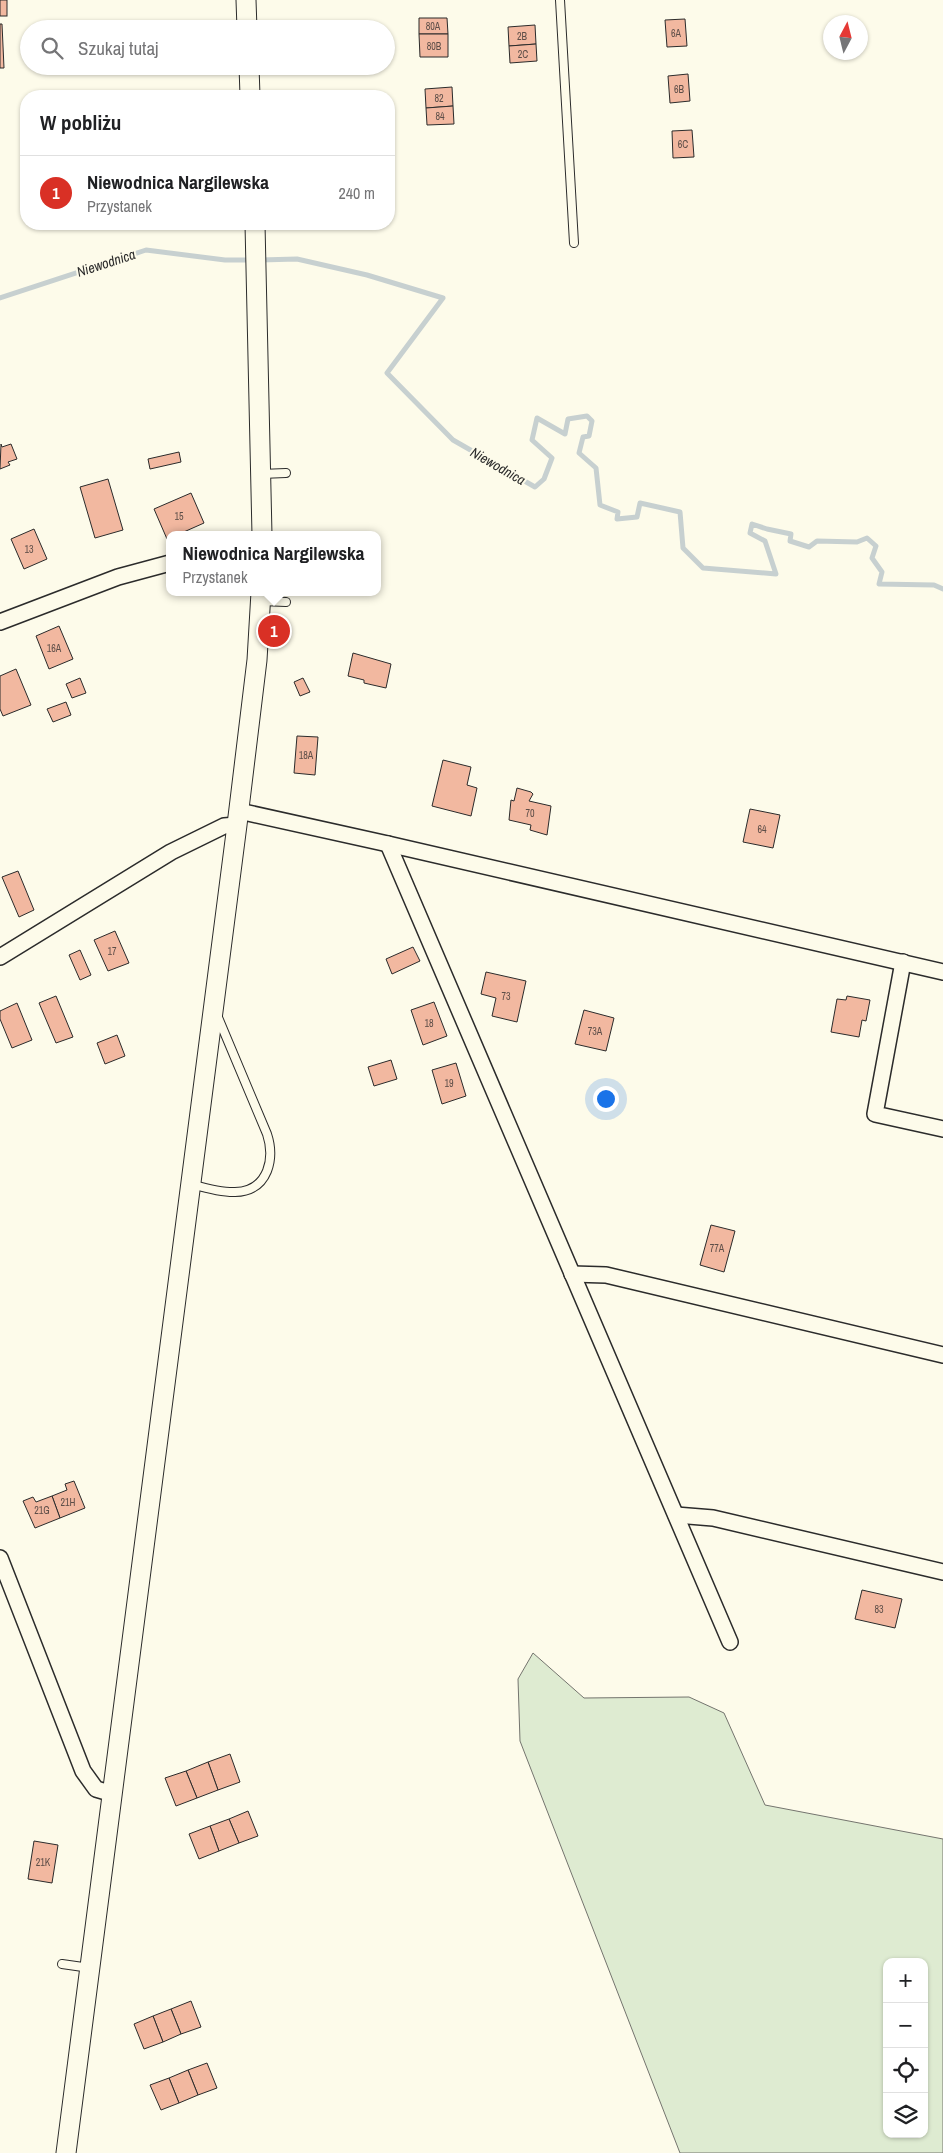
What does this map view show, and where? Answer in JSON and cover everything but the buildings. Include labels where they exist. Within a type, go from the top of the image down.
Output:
[{"type":"street","points":[[249,75],[250,90]]},
{"type":"street","points":[[255,232],[258,280],[262,531]]},
{"type":"street","points":[[0,622],[118,578],[166,564]]},
{"type":"street","points":[[66,2153],[238,818],[257,660],[261,597]]},
{"type":"street","points":[[0,956],[171,852],[238,818],[388,844],[943,972]]},
{"type":"street","points":[[388,844],[730,1642]]},
{"type":"street","points":[[903,962],[875,1114],[943,1129]]},
{"type":"street","points":[[572,1274],[606,1275],[943,1354]]},
{"type":"street","points":[[676,1515],[713,1518],[943,1572]]},
{"type":"street","points":[[0,1558],[83,1771],[96,1789],[113,1794]]},
{"type":"lane","points":[[560,0],[574,243]]},
{"type":"lane","points":[[261,474],[286,473]]},
{"type":"lane","points":[[261,597],[286,602]]},
{"type":"lane","points":[[191,1184],[219,1192],[240,1192],[252,1188],[263,1179],[269,1166],[271,1152],[266,1134],[214,1006]]},
{"type":"lane","points":[[62,1964],[91,1969]]},
{"type":"green space","points":[[533,1653],[584,1698],[689,1697],[724,1713],[765,1805],[943,1839],[943,2153],[680,2153],[520,1741],[518,1679]]},
{"type":"waterway","name":"Niewodnica","points":[[0,298],[146,250],[225,260],[252,260]]},
{"type":"waterway","name":"Niewodnica","points":[[260,260],[297,259],[367,275],[443,298],[387,373],[453,440],[535,487],[544,479],[552,458],[532,440],[537,418],[565,434],[568,419],[587,416],[592,421],[589,436],[583,437],[579,453],[596,468],[600,505],[618,512],[617,519],[637,517],[640,503],[680,512],[683,548],[703,568],[776,574],[765,541],[750,533],[752,524],[791,534],[790,541],[809,547],[817,541],[857,542],[867,538],[876,546],[872,558],[882,572],[879,584],[934,585],[943,589]]},
{"type":"place","name":"Niewodnica Nargilewska","points":[[274,631]]}]
